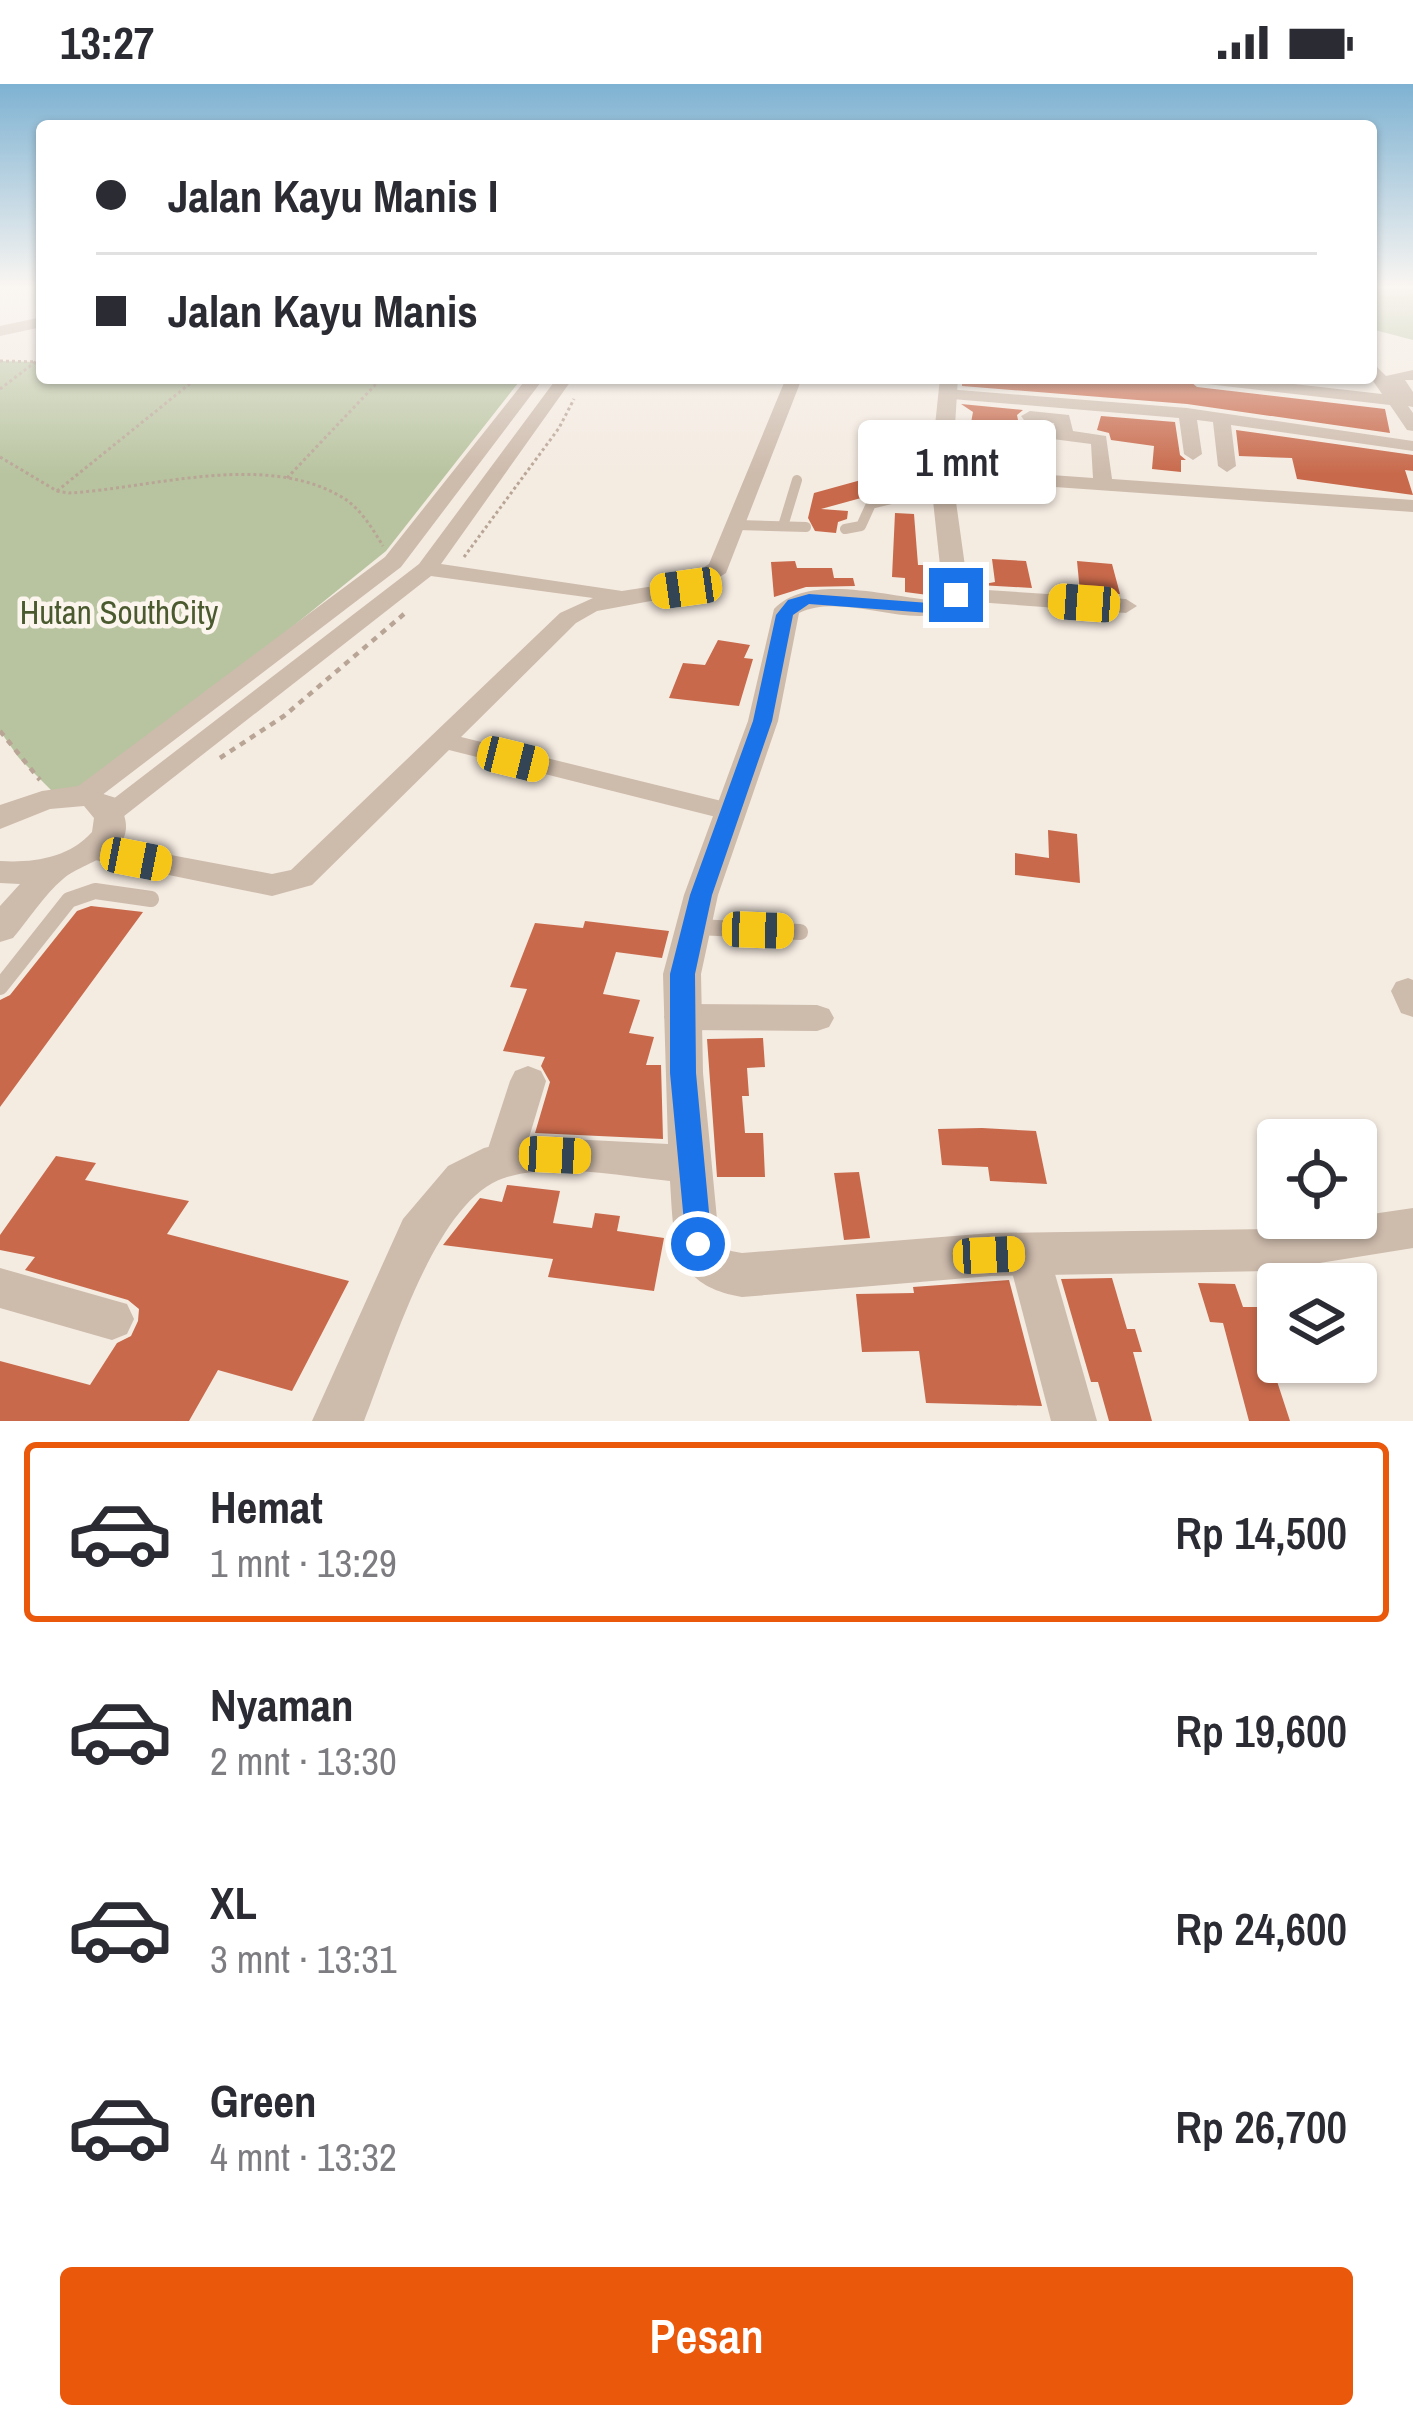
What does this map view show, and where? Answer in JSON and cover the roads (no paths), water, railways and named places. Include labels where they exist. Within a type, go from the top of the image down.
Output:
[{"type":"street","points":[[1377,372],[1406,402]]},
{"type":"street","points":[[46,804],[393,562],[531,384]]},
{"type":"street","points":[[46,804],[427,569],[561,384]]},
{"type":"street","points":[[91,850],[272,885],[301,878],[568,618],[589,606],[686,588],[718,568],[792,384]]},
{"type":"street","points":[[1325,384],[1406,402]]},
{"type":"street","points":[[1242,386],[1406,402]]},
{"type":"street","points":[[1242,386],[1277,399],[1288,415],[1406,402]]},
{"type":"street","points":[[946,403],[1187,413],[1413,446]]},
{"type":"street","points":[[946,403],[1058,418],[1066,422],[1064,434]]},
{"type":"street","points":[[946,403],[930,470],[956,595]]},
{"type":"street","points":[[1187,413],[1193,454]]},
{"type":"street","points":[[1221,417],[1227,466]]},
{"type":"street","points":[[1013,429],[1102,442],[1103,485]]},
{"type":"street","points":[[930,470],[1413,506]]},
{"type":"street","points":[[427,569],[629,596]]},
{"type":"street","points":[[1126,605],[956,595],[946,605],[929,608],[822,599],[802,600],[788,608],[763,721],[692,927],[682,974],[698,1244],[707,1263],[722,1273],[742,1275],[1028,1253],[1273,1249],[1376,1238],[1413,1228]]},
{"type":"street","points":[[446,741],[732,812]]},
{"type":"street","points":[[0,929],[52,870],[104,838],[46,804]]},
{"type":"street","points":[[0,872],[52,870]]},
{"type":"street","points":[[681,1017],[817,1018]]},
{"type":"street","points":[[503,1161],[528,1081]]},
{"type":"street","points":[[338,1421],[419,1234],[434,1210],[472,1174],[503,1161],[555,1155],[690,1164]]},
{"type":"street","points":[[1028,1253],[1074,1421]]},
{"type":"street","points":[[0,1288],[112,1319]]},
{"type":"lane","points":[[904,428],[946,403]]},
{"type":"lane","points":[[845,529],[861,526],[871,504],[917,493],[930,470]]},
{"type":"lane","points":[[783,526],[797,480]]},
{"type":"lane","points":[[738,525],[806,526]]},
{"type":"lane","points":[[0,987],[69,900],[94,891],[152,899]]},
{"type":"lane","points":[[692,927],[800,932]]},
{"type":"park label","name":"Hutan SouthCity","points":[[119,612]]}]
